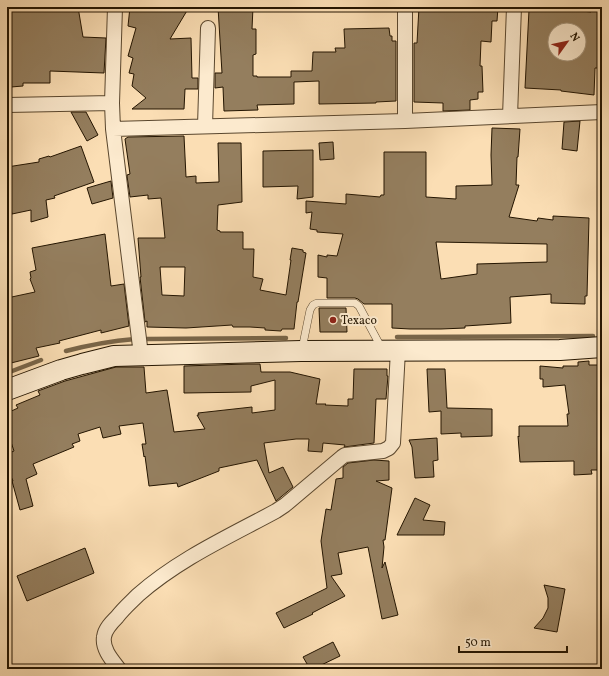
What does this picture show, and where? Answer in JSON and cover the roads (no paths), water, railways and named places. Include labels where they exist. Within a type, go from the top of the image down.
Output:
[{"type":"main road","points":[[7,390],[61,370],[114,356],[301,351],[560,350],[602,347]]},
{"type":"street","points":[[115,7],[112,103],[113,129],[141,355]]},
{"type":"street","points":[[405,7],[405,121]]},
{"type":"street","points":[[510,116],[514,7]]},
{"type":"street","points":[[205,126],[208,28]]},
{"type":"street","points":[[7,105],[112,103]]},
{"type":"street","points":[[113,129],[405,121],[602,112]]},
{"type":"street","points":[[119,669],[110,658],[104,647],[106,630],[122,610],[150,585],[179,564],[276,511],[345,455],[383,451],[389,448],[393,443],[390,350]]},
{"type":"lane","points":[[301,351],[310,310],[313,305],[355,303],[359,306],[390,350]]},
{"type":"waterway","points":[[397,337],[593,336]]},
{"type":"waterway","points":[[147,339],[286,338]]},
{"type":"waterway","points":[[66,351],[135,339]]},
{"type":"waterway","points":[[7,373],[41,360]]},
{"type":"place","name":"Texaco","points":[[333,320]]}]
